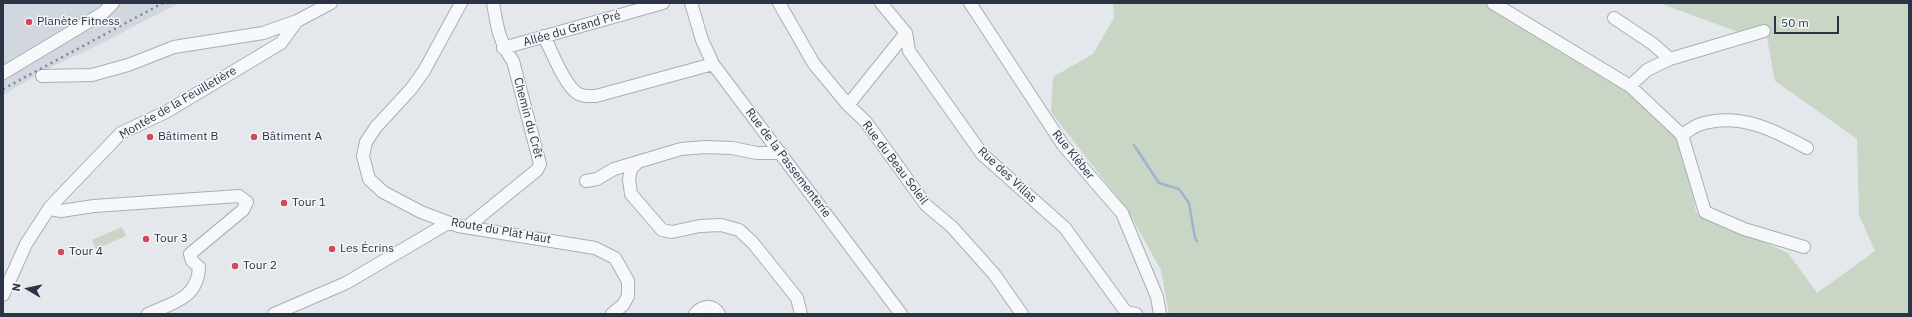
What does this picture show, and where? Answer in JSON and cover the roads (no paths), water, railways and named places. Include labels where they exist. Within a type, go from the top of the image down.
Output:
[{"type":"street","points":[[3,73],[103,13],[113,3]]},
{"type":"street","points":[[42,76],[92,75],[128,65],[174,47],[262,33],[297,21],[331,3]]},
{"type":"street","name":"Route du Plat Haut","points":[[461,3],[424,71],[411,89],[376,127],[366,142],[363,156],[369,179],[383,192],[421,212],[448,222],[467,227],[595,248],[616,258],[628,281],[628,296],[623,305],[612,314]]},
{"type":"street","name":"Chemin du Crêt","points":[[467,227],[537,170],[540,164],[513,61],[504,48],[499,36],[493,3]]},
{"type":"street","name":"Allée du Grand Pré","points":[[504,48],[663,3]]},
{"type":"street","name":"Rue de la Passementerie","points":[[691,3],[702,40],[713,64],[901,314]]},
{"type":"street","name":"Rue du Beau Soleil","points":[[779,3],[814,64],[848,105],[866,122],[926,205],[952,227],[994,274],[1022,314]]},
{"type":"street","name":"Rue des Villas","points":[[881,3],[906,33],[909,51],[982,154],[1065,228],[1126,312],[1136,314]]},
{"type":"street","name":"Rue Kléber","points":[[970,3],[1062,145],[1122,213],[1157,297],[1160,314]]},
{"type":"street","points":[[1493,3],[1630,86],[1682,135],[1704,212],[1744,229],[1804,247]]},
{"type":"street","points":[[1614,18],[1653,44],[1670,59]]},
{"type":"street","name":"Montée de la Feuilletière","points":[[3,294],[26,244],[50,207],[121,134],[166,112],[281,44],[297,21]]},
{"type":"street","points":[[1630,86],[1646,70],[1670,59],[1764,31]]},
{"type":"street","points":[[848,105],[906,33]]},
{"type":"street","points":[[544,36],[570,88],[579,94],[587,96],[596,96],[713,64]]},
{"type":"street","points":[[1682,135],[1700,124],[1725,120],[1753,122],[1776,131],[1807,148]]},
{"type":"street","points":[[586,181],[597,179],[614,169],[681,149],[706,147],[781,153]]},
{"type":"street","points":[[637,163],[631,169],[629,179],[631,194],[662,230],[672,232],[700,226],[721,225],[739,230],[753,243],[797,298],[801,314]]},
{"type":"street","points":[[50,207],[61,211],[94,206],[239,196],[246,202],[243,210],[190,254],[192,261],[199,267],[198,278],[189,295],[148,314]]},
{"type":"street","points":[[274,314],[346,282],[448,222]]},
{"type":"street","points":[[695,314],[701,308],[706,307],[714,308],[719,314]]},
{"type":"waterway","points":[[1134,145],[1159,183],[1179,189],[1189,203],[1195,238],[1197,241]]},
{"type":"railway","points":[[3,89],[163,3]]},
{"type":"place","name":"Planète Fitness","points":[[29,22]]},
{"type":"place","name":"Bâtiment B","points":[[150,137]]},
{"type":"place","name":"Bâtiment A","points":[[254,137]]},
{"type":"place","name":"Tour 1","points":[[284,203]]},
{"type":"place","name":"Tour 3","points":[[146,239]]},
{"type":"place","name":"Les Écrins","points":[[332,249]]},
{"type":"place","name":"Tour 4","points":[[61,252]]},
{"type":"place","name":"Tour 2","points":[[235,266]]}]
